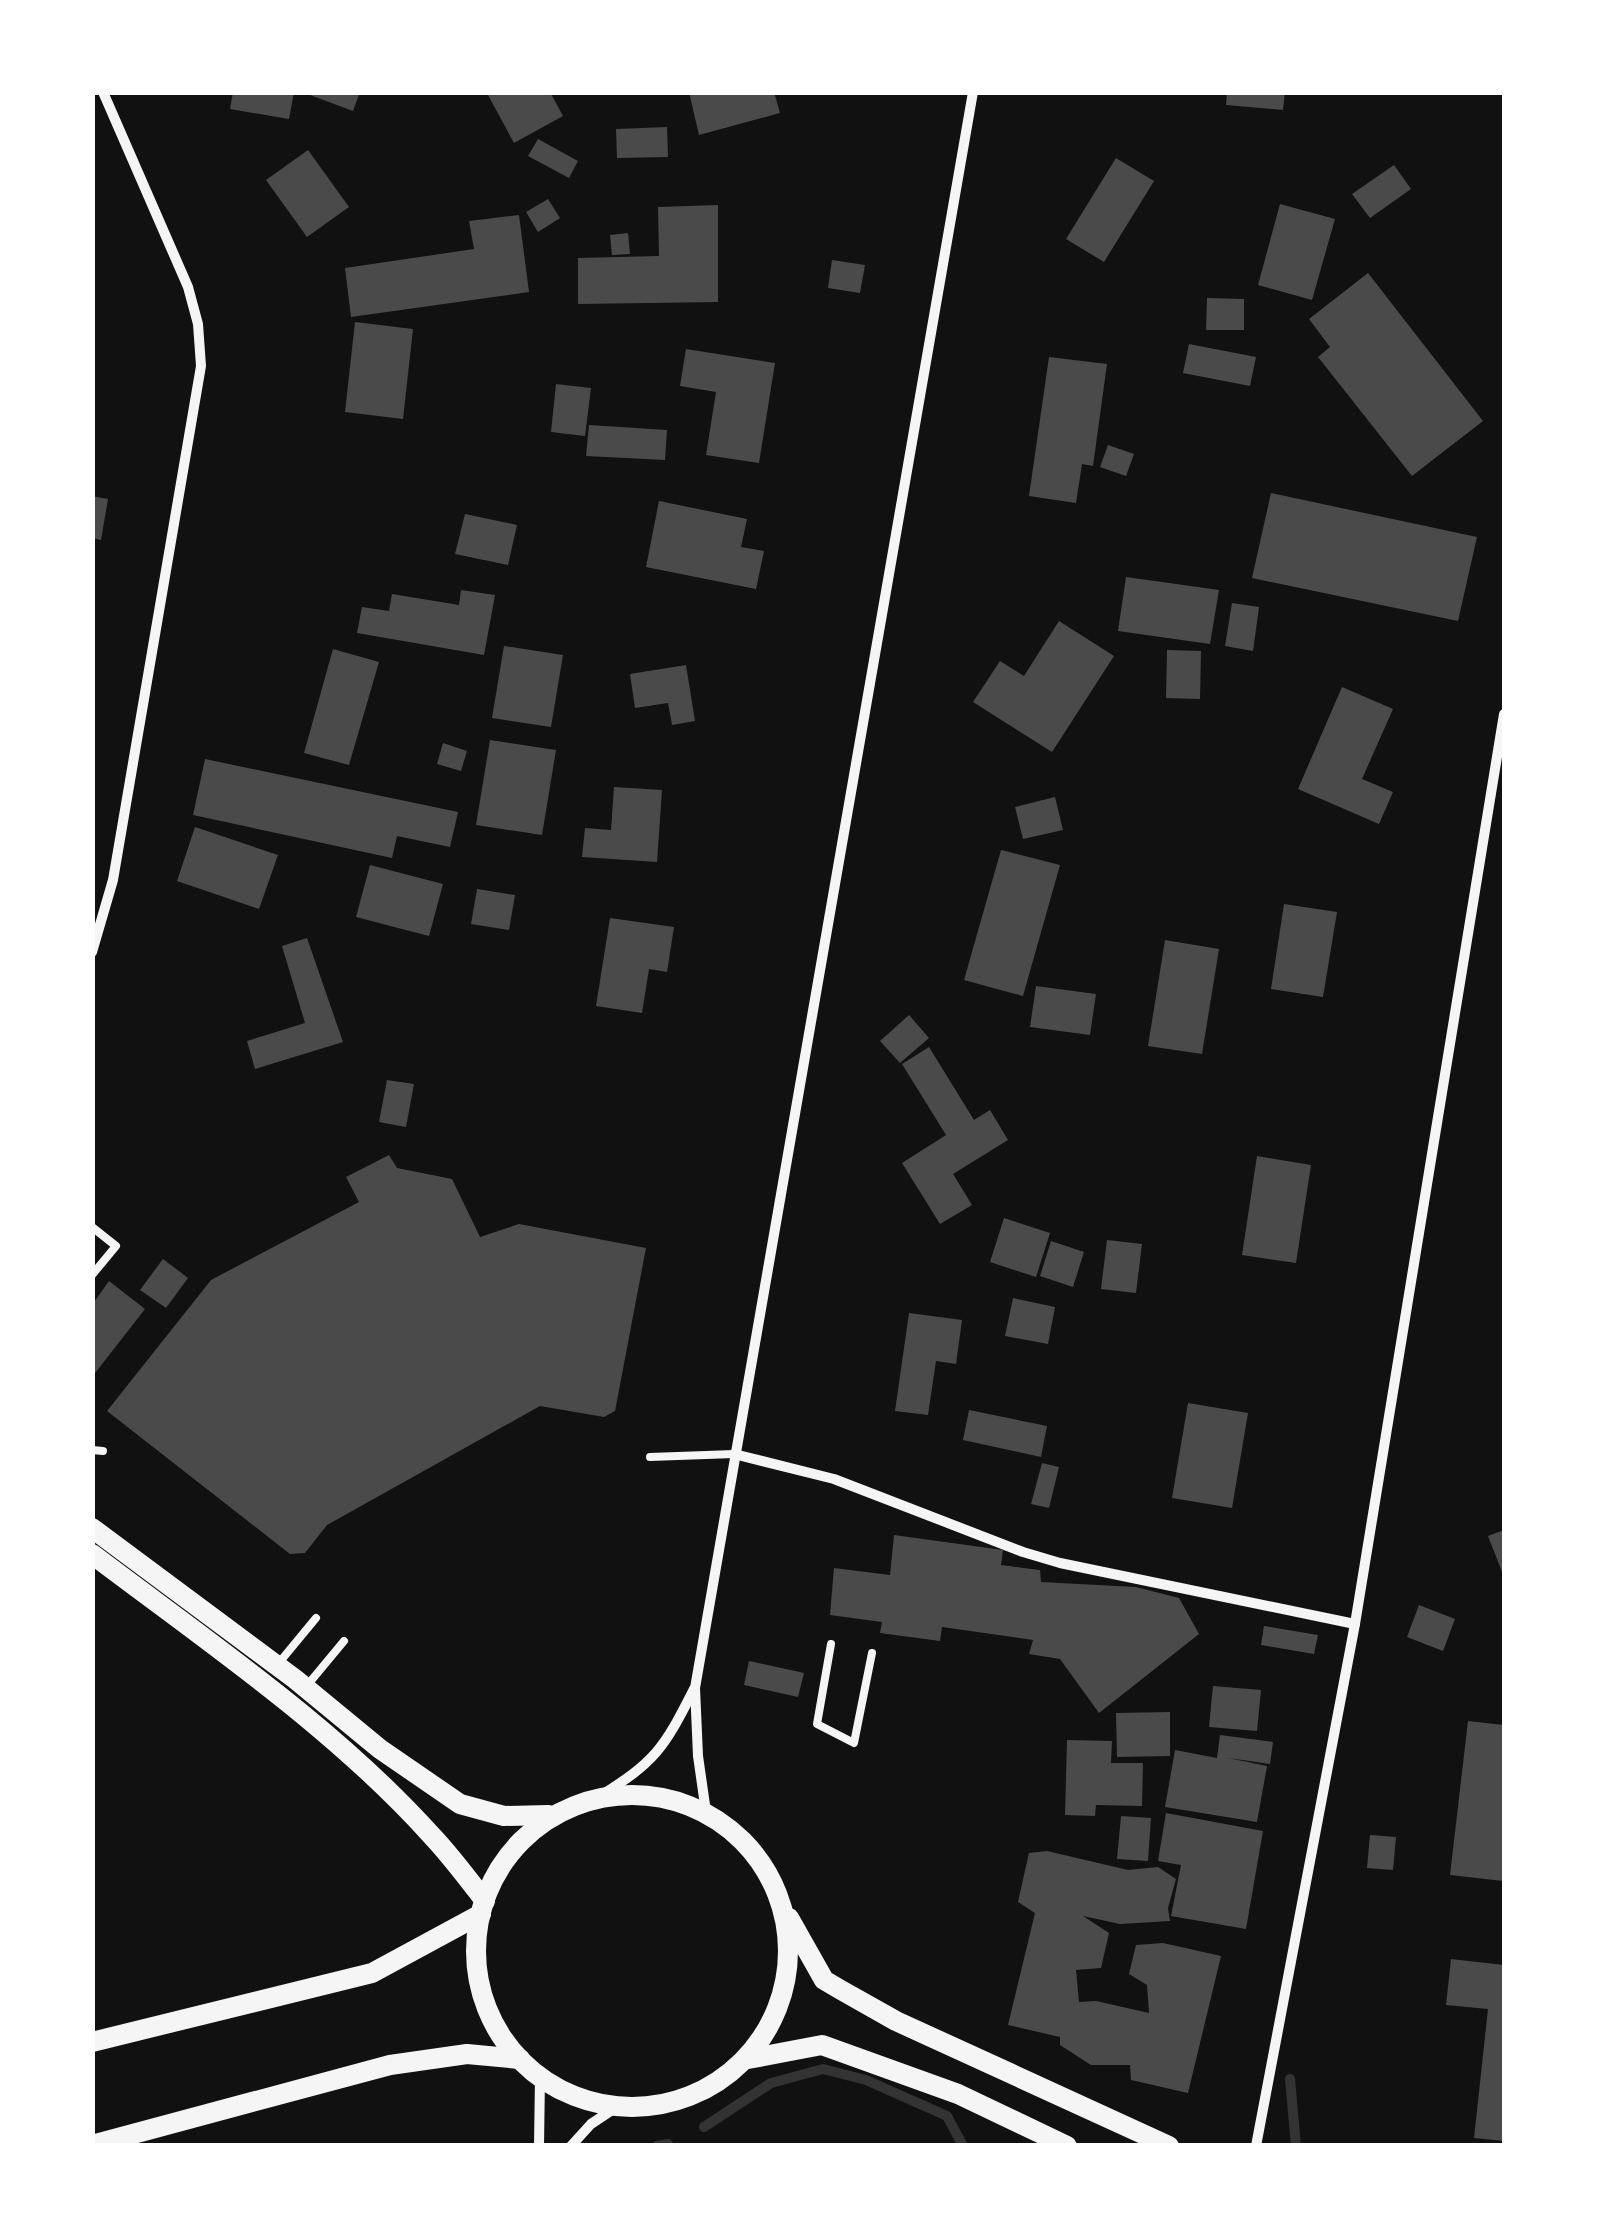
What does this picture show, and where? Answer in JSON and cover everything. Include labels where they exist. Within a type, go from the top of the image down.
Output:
[{"type":"main road","points":[[92,1528],[306,1688],[380,1750],[460,1804],[504,1816],[549,1815],[598,1798],[635,1794],[672,1799],[706,1812],[753,1854],[824,1980],[896,2021],[1168,2146]]},
{"type":"main road","points":[[92,1554],[262,1683],[400,1803],[432,1836],[483,1907]]},
{"type":"main road","points":[[549,1815],[509,1852],[494,1875],[476,1945],[479,1976],[487,2007],[501,2035],[520,2059],[540,2077],[577,2096],[618,2106],[666,2106],[711,2089],[748,2060],[768,2034],[781,2006],[788,1974],[784,1910]]},
{"type":"main road","points":[[92,2042],[372,1974],[483,1907]]},
{"type":"main road","points":[[748,2060],[822,2044],[958,2094],[1067,2146]]},
{"type":"main road","points":[[92,2145],[390,2065],[467,2054],[520,2059]]},
{"type":"street","points":[[92,952],[114,880],[201,366],[198,324],[188,288],[103,92]]},
{"type":"street","points":[[706,1812],[694,1688],[779,1221],[973,92]]},
{"type":"street","points":[[1256,2146],[1355,1624],[1504,714]]},
{"type":"street","points":[[734,1454],[834,1479],[1060,1563],[1355,1624]]},
{"type":"street","points":[[598,1798],[640,1771],[666,1745],[694,1688]]},
{"type":"street","points":[[539,2146],[540,2077]]},
{"type":"street","points":[[571,2146],[591,2124],[618,2106]]},
{"type":"lane","points":[[92,1227],[116,1246],[92,1274]]},
{"type":"lane","points":[[92,1450],[103,1451]]},
{"type":"lane","points":[[650,1457],[734,1454]]},
{"type":"lane","points":[[262,1683],[316,1618]]},
{"type":"lane","points":[[290,1706],[344,1642]]},
{"type":"lane","points":[[831,1644],[816,1724],[854,1742],[872,1653]]},
{"type":"building","points":[[233,92],[294,92],[289,119],[230,109]]},
{"type":"building","points":[[302,92],[360,92],[353,111]]},
{"type":"building","points":[[550,92],[563,116],[514,143],[488,95]]},
{"type":"building","points":[[689,92],[774,92],[780,113],[699,135]]},
{"type":"building","points":[[1227,92],[1285,92],[1283,110],[1226,105]]},
{"type":"building","points":[[667,127],[668,157],[617,158],[616,129]]},
{"type":"building","points":[[538,139],[578,161],[569,178],[528,156]]},
{"type":"building","points":[[308,150],[349,207],[307,237],[266,180]]},
{"type":"building","points":[[1116,158],[1154,181],[1104,262],[1066,239]]},
{"type":"building","points":[[1394,165],[1411,189],[1370,218],[1352,194]]},
{"type":"building","points":[[548,199],[560,218],[538,232],[526,212]]},
{"type":"building","points":[[1280,204],[1335,219],[1312,300],[1258,285]]},
{"type":"building","points":[[718,205],[718,302],[578,304],[578,258],[659,256],[658,207]]},
{"type":"building","points":[[519,215],[529,292],[351,317],[345,268],[474,249],[469,221]]},
{"type":"building","points":[[628,233],[630,254],[612,255],[610,235]]},
{"type":"building","points":[[832,260],[865,265],[860,293],[828,288]]},
{"type":"building","points":[[1368,273],[1483,421],[1412,476],[1318,357],[1330,347],[1309,319]]},
{"type":"building","points":[[1207,298],[1244,299],[1244,330],[1206,330]]},
{"type":"building","points":[[355,322],[413,329],[403,419],[345,412]]},
{"type":"building","points":[[1189,344],[1256,357],[1250,386],[1183,373]]},
{"type":"building","points":[[686,349],[775,363],[759,463],[706,455],[716,392],[680,386]]},
{"type":"building","points":[[1049,357],[1107,364],[1093,466],[1082,464],[1076,503],[1029,496]]},
{"type":"building","points":[[556,384],[591,388],[585,436],[551,432]]},
{"type":"building","points":[[589,425],[667,430],[665,460],[586,456]]},
{"type":"building","points":[[1108,445],[1134,454],[1126,476],[1100,467]]},
{"type":"building","points":[[1271,493],[1477,537],[1458,621],[1252,578]]},
{"type":"building","points":[[92,496],[108,499],[101,540],[92,538]]},
{"type":"building","points":[[659,501],[747,519],[741,547],[764,551],[756,589],[646,567]]},
{"type":"building","points":[[465,514],[517,525],[508,565],[455,554]]},
{"type":"building","points":[[1126,577],[1219,590],[1210,644],[1118,631]]},
{"type":"building","points":[[461,590],[495,595],[484,655],[357,633],[362,607],[389,611],[392,594],[459,605]]},
{"type":"building","points":[[1232,603],[1259,607],[1253,651],[1225,646]]},
{"type":"building","points":[[1059,621],[1114,656],[1052,752],[973,702],[1000,661],[1024,676]]},
{"type":"building","points":[[504,646],[563,655],[551,727],[492,718]]},
{"type":"building","points":[[333,649],[379,662],[349,765],[304,753]]},
{"type":"building","points":[[1167,650],[1201,651],[1200,699],[1166,698]]},
{"type":"building","points":[[686,665],[695,721],[672,725],[668,703],[635,708],[630,674]]},
{"type":"building","points":[[1342,687],[1393,709],[1362,779],[1393,792],[1379,824],[1298,789]]},
{"type":"building","points":[[490,740],[556,750],[542,835],[476,825]]},
{"type":"building","points":[[443,743],[467,751],[461,771],[437,764]]},
{"type":"building","points":[[205,759],[458,812],[450,847],[397,836],[392,858],[193,815]]},
{"type":"building","points":[[614,787],[662,790],[657,862],[582,857],[585,828],[611,830]]},
{"type":"building","points":[[1055,797],[1063,830],[1023,839],[1015,807]]},
{"type":"building","points":[[195,827],[278,855],[259,909],[177,881]]},
{"type":"building","points":[[1001,850],[1060,865],[1023,996],[964,980]]},
{"type":"building","points":[[370,865],[443,884],[429,936],[356,917]]},
{"type":"building","points":[[477,889],[515,895],[509,930],[471,924]]},
{"type":"building","points":[[1284,904],[1337,912],[1323,997],[1271,989]]},
{"type":"building","points":[[610,918],[674,927],[667,972],[649,969],[642,1013],[596,1006]]},
{"type":"building","points":[[307,938],[343,1042],[255,1069],[247,1041],[305,1023],[282,946]]},
{"type":"building","points":[[1165,940],[1219,949],[1202,1054],[1148,1046]]},
{"type":"building","points":[[1036,986],[1096,994],[1090,1035],[1030,1027]]},
{"type":"building","points":[[909,1015],[929,1038],[900,1063],[880,1041]]},
{"type":"building","points":[[929,1047],[974,1120],[990,1110],[1008,1140],[953,1174],[972,1205],[940,1224],[902,1163],[946,1135],[902,1064]]},
{"type":"building","points":[[387,1080],[414,1084],[406,1127],[379,1122]]},
{"type":"building","points":[[389,1155],[397,1168],[452,1179],[480,1237],[519,1224],[646,1248],[615,1411],[604,1417],[540,1406],[327,1525],[305,1553],[290,1554],[107,1411],[211,1280],[359,1202],[346,1177]]},
{"type":"building","points":[[1257,1156],[1311,1165],[1296,1263],[1242,1255]]},
{"type":"building","points":[[1004,1218],[1050,1233],[1036,1277],[990,1262]]},
{"type":"building","points":[[1107,1240],[1142,1244],[1136,1293],[1101,1289]]},
{"type":"building","points":[[1051,1241],[1084,1252],[1073,1287],[1040,1276]]},
{"type":"building","points":[[163,1259],[188,1278],[166,1308],[140,1290]]},
{"type":"building","points":[[109,1281],[145,1309],[92,1377],[92,1305]]},
{"type":"building","points":[[1013,1298],[1055,1307],[1048,1344],[1005,1336]]},
{"type":"building","points":[[909,1313],[962,1320],[956,1364],[936,1361],[928,1415],[895,1411]]},
{"type":"building","points":[[1188,1403],[1248,1413],[1232,1508],[1172,1498]]},
{"type":"building","points":[[969,1410],[1047,1426],[1041,1457],[963,1440]]},
{"type":"building","points":[[1042,1463],[1059,1467],[1049,1508],[1031,1504]]},
{"type":"building","points":[[1504,1530],[1504,1577],[1488,1536]]},
{"type":"building","points":[[894,1535],[1003,1550],[1001,1565],[1040,1570],[1041,1582],[1136,1587],[1179,1598],[1199,1634],[1099,1713],[1060,1659],[1029,1654],[1033,1640],[942,1627],[940,1641],[880,1633],[882,1622],[830,1615],[834,1568],[890,1575]]},
{"type":"building","points":[[1419,1605],[1455,1619],[1443,1651],[1407,1637]]},
{"type":"building","points":[[1264,1626],[1318,1635],[1314,1654],[1261,1645]]},
{"type":"building","points":[[749,1661],[804,1673],[798,1697],[744,1685]]},
{"type":"building","points":[[1213,1686],[1261,1690],[1257,1731],[1209,1727]]},
{"type":"building","points":[[1170,1712],[1170,1756],[1117,1757],[1116,1713]]},
{"type":"building","points":[[1468,1721],[1504,1725],[1503,1881],[1450,1875]]},
{"type":"building","points":[[1220,1735],[1273,1742],[1270,1764],[1228,1758],[1267,1766],[1257,1822],[1165,1807],[1175,1750],[1217,1758]]},
{"type":"building","points":[[1067,1740],[1112,1741],[1111,1763],[1143,1763],[1142,1806],[1096,1805],[1095,1816],[1065,1815]]},
{"type":"building","points":[[1166,1813],[1263,1831],[1246,1929],[1171,1916],[1181,1865],[1158,1861]]},
{"type":"building","points":[[1121,1816],[1151,1818],[1148,1861],[1117,1859]]},
{"type":"building","points":[[1370,1835],[1396,1837],[1393,1870],[1367,1868]]},
{"type":"building","points":[[1047,1851],[1128,1870],[1158,1867],[1176,1879],[1168,1908],[1170,1921],[1120,1924],[1083,1916],[1109,1933],[1101,1968],[1076,1970],[1079,2002],[1096,2001],[1149,2013],[1147,1985],[1129,1974],[1136,1945],[1163,1943],[1221,1956],[1188,2093],[1131,2080],[1130,2065],[1091,2065],[1060,2045],[1060,2037],[1008,2025],[1035,1913],[1018,1902],[1029,1853]]},
{"type":"building","points":[[1451,1959],[1504,1965],[1504,2141],[1474,2138],[1488,2009],[1446,2005]]},
{"type":"waterway","points":[[704,2127],[771,2083],[823,2069],[866,2080],[947,2116],[963,2146]]},
{"type":"waterway","points":[[1290,2079],[1296,2146]]},
{"type":"waterway","points":[[657,2146],[668,2144]]}]
